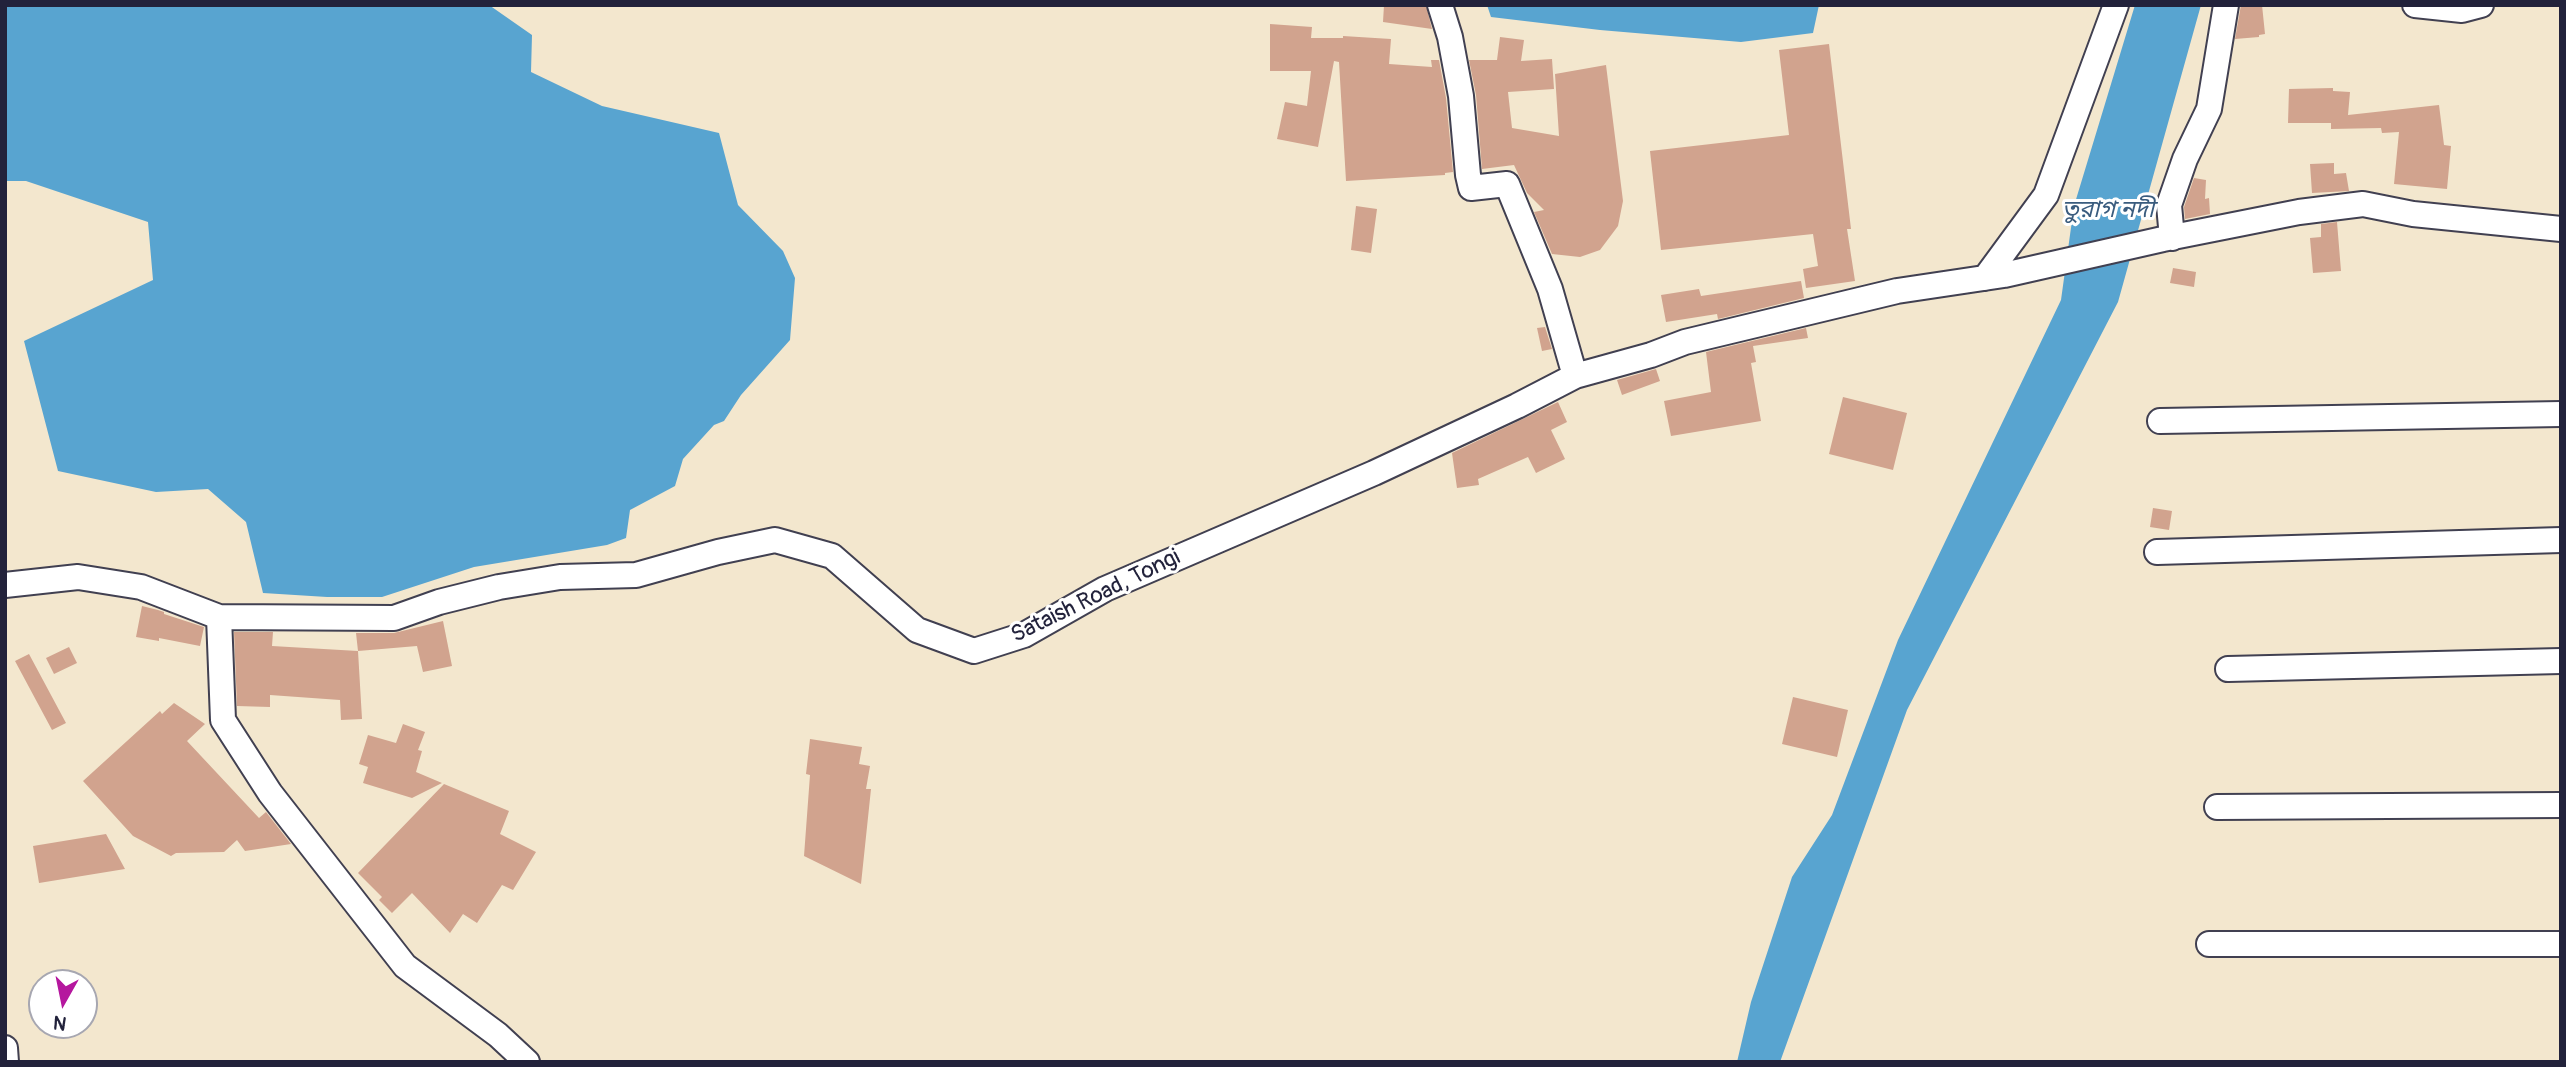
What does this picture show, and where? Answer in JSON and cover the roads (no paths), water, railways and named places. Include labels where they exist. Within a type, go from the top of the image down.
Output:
[{"type":"street","points":[[1440,5],[1450,37],[1461,96],[1471,188],[1507,184],[1550,289],[1575,376]]},
{"type":"street","points":[[1994,276],[2046,195],[2116,5]]},
{"type":"street","points":[[2168,238],[2169,205],[2185,159],[2209,109],[2226,5]]},
{"type":"street","points":[[2415,5],[2462,10],[2482,5]]},
{"type":"street","name":"Sataish Road, Tongi","points":[[5,585],[78,577],[141,587],[219,617],[394,618],[439,602],[499,587],[560,577],[636,575],[718,552],[775,540],[832,556],[917,630],[974,651],[1024,635],[1105,589],[1374,473],[1575,376],[1651,355],[1685,342],[1897,291],[1994,276],[2299,212],[2363,204],[2413,214],[2561,229]]},
{"type":"street","points":[[2160,421],[2561,414]]},
{"type":"street","points":[[2157,552],[2561,540]]},
{"type":"street","points":[[219,617],[223,720],[270,793],[405,966],[498,1035],[527,1062]]},
{"type":"street","points":[[2228,668],[2561,661]]},
{"type":"street","points":[[2217,807],[2561,805]]},
{"type":"street","points":[[2209,944],[2561,944]]},
{"type":"street","points":[[5,1048],[6,1062]]},
{"type":"water","points":[[5,5],[489,5],[532,35],[531,72],[602,106],[719,133],[738,205],[783,251],[795,278],[790,340],[741,395],[724,421],[714,425],[683,459],[675,486],[630,510],[626,538],[607,545],[474,567],[382,597],[263,593],[246,522],[208,489],[156,492],[58,471],[24,341],[153,280],[148,222],[26,181],[5,181]]},
{"type":"water","points":[[1487,5],[1819,5],[1813,33],[1741,42],[1491,17]]},
{"type":"water","name":"তুরাগ নদী","points":[[2135,5],[2201,5],[2118,302],[1907,710],[1780,1062],[1737,1062],[1751,1002],[1792,877],[1832,815],[1898,640],[2061,300],[2074,206]]}]
